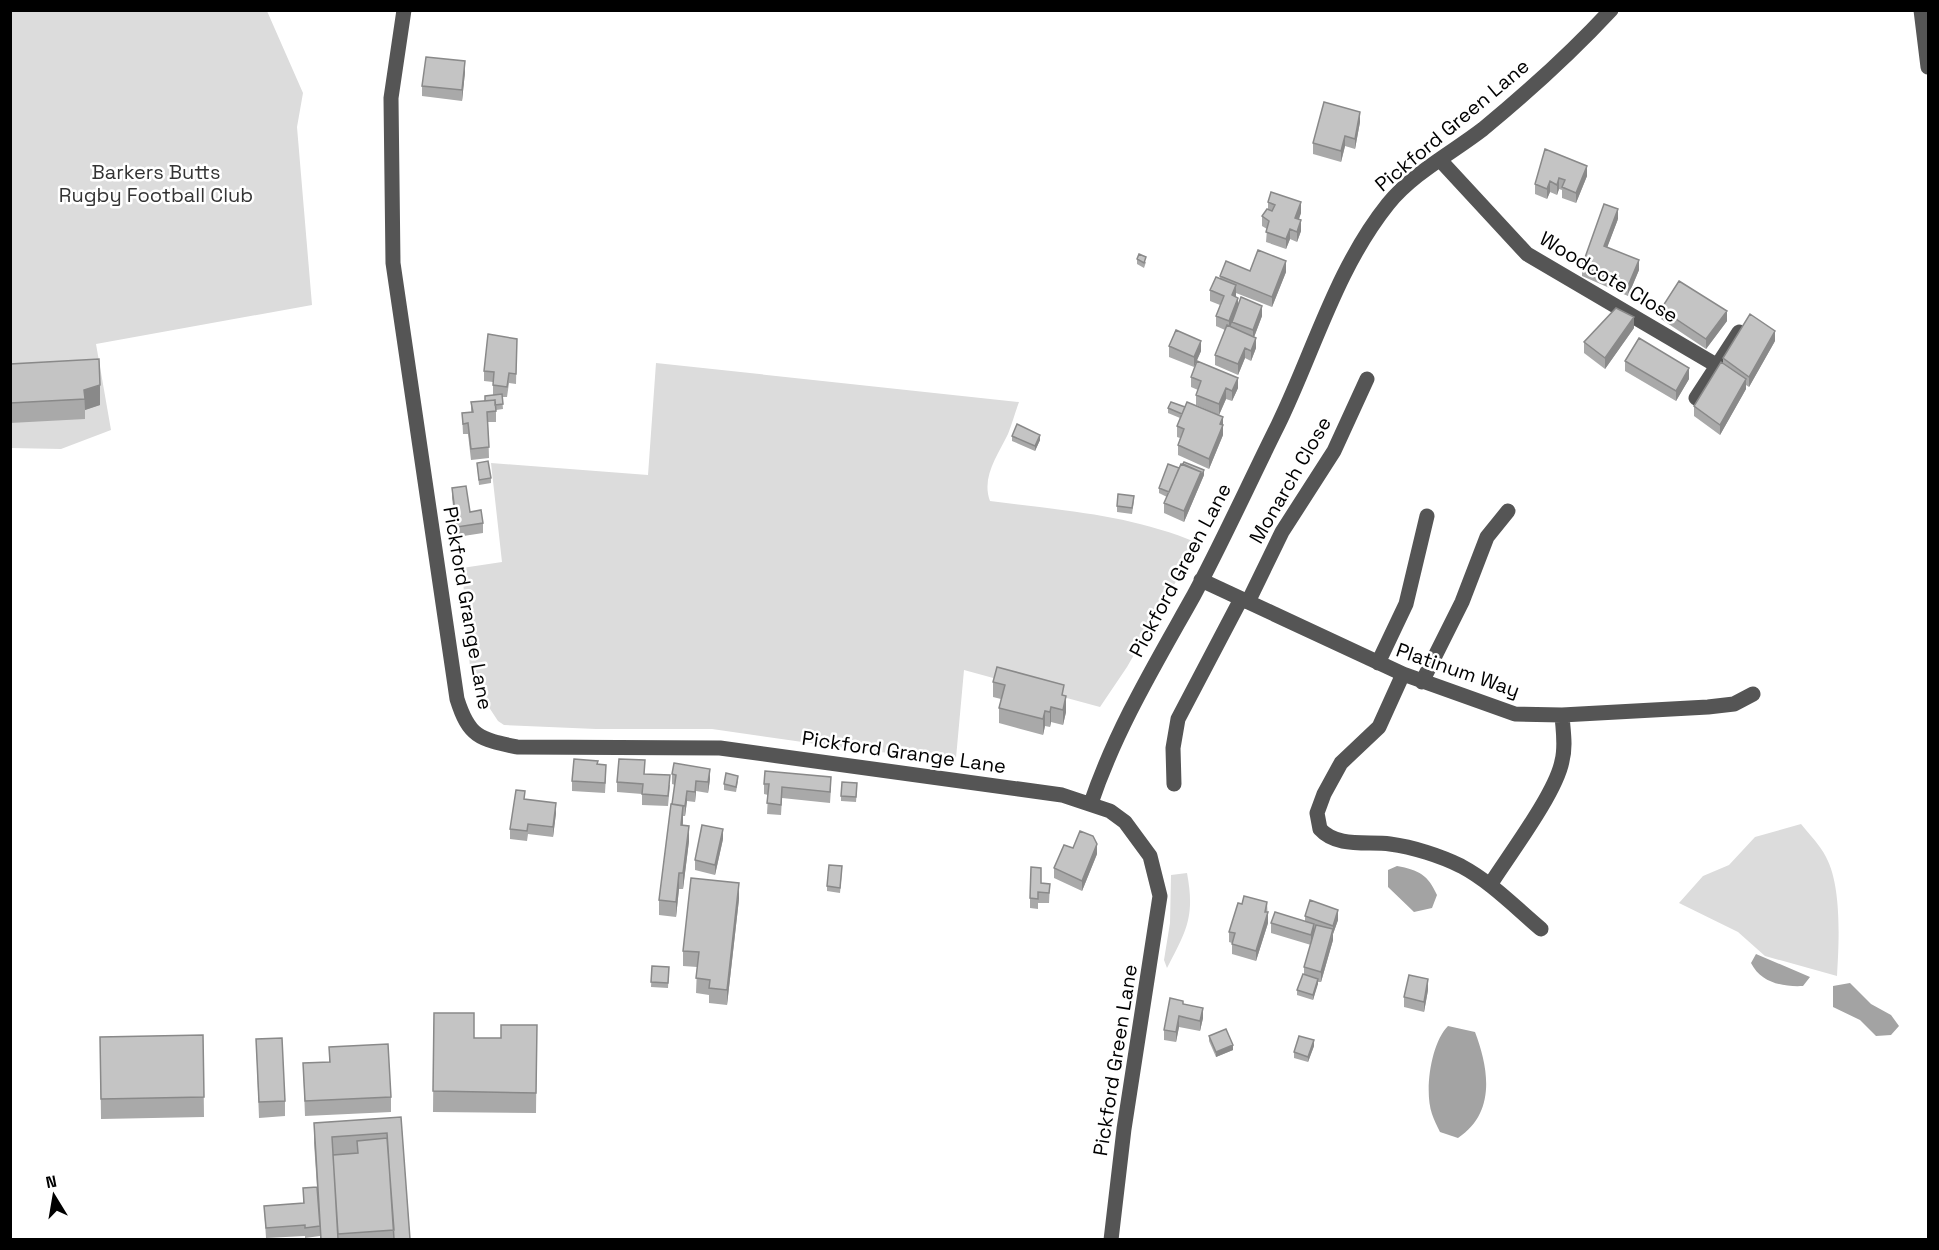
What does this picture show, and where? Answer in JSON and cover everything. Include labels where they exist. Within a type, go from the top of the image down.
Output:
[{"type":"street","name":"Pickford Grange Lane","points":[[404,10],[391,98],[393,263],[457,699],[465,722],[473,733],[488,741],[516,747],[720,748],[1062,795],[1091,803]]},
{"type":"street","name":"Pickford Green Lane","points":[[1111,1239],[1124,1129],[1160,896],[1149,856],[1139,839],[1125,822],[1091,803],[1105,761],[1153,665],[1201,580],[1293,396],[1360,241],[1390,202],[1483,128],[1566,56],[1611,10]]},
{"type":"street","points":[[1921,10],[1929,67]]},
{"type":"street","name":"Woodcote Close","points":[[1440,160],[1527,254],[1716,365]]},
{"type":"street","points":[[1696,398],[1739,332]]},
{"type":"street","name":"Monarch Close","points":[[1174,784],[1173,748],[1179,719],[1282,532],[1334,452],[1367,379]]},
{"type":"street","points":[[1422,682],[1462,602],[1487,537],[1508,511]]},
{"type":"street","points":[[1378,663],[1406,604],[1426,516]]},
{"type":"street","name":"Platinum Way","points":[[1201,580],[1403,674],[1515,714],[1562,715],[1708,707],[1734,704],[1753,694]]},
{"type":"street","points":[[1403,674],[1379,727],[1341,763],[1324,794],[1317,813],[1317,824],[1324,834],[1331,837],[1358,843],[1403,846],[1460,866],[1490,885],[1540,929]]},
{"type":"street","points":[[1490,885],[1534,816],[1562,763],[1564,743],[1562,715]]},
{"type":"green space","name":"Barkers Butts Rugby Football Club","points":[[10,11],[267,11],[303,93],[297,127],[312,305],[96,344],[111,430],[61,449],[11,448]]},
{"type":"green space","points":[[656,363],[1019,402],[1008,434],[989,475],[990,501],[1121,520],[1172,533],[1198,543],[1127,667],[1100,707],[964,670],[956,758],[866,751],[712,729],[596,729],[504,725],[498,721],[471,680],[462,568],[502,562],[491,463],[648,475]]},
{"type":"green space","points":[[1801,824],[1824,853],[1835,883],[1838,915],[1837,976],[1765,956],[1738,932],[1679,903],[1703,876],[1729,865],[1755,837]]},
{"type":"green space","points":[[1187,873],[1190,901],[1188,922],[1167,968],[1164,960],[1170,923],[1171,875]]},
{"type":"shaded area","points":[[1397,866],[1411,869],[1426,878],[1437,895],[1432,908],[1414,912],[1388,887],[1388,870]]},
{"type":"shaded area","points":[[1756,954],[1810,977],[1803,986],[1788,986],[1773,982],[1755,970],[1751,963]]},
{"type":"shaded area","points":[[1850,983],[1871,1004],[1891,1015],[1899,1026],[1891,1035],[1876,1036],[1860,1020],[1833,1007],[1833,986]]},
{"type":"shaded area","points":[[1448,1026],[1475,1032],[1486,1075],[1484,1103],[1479,1116],[1458,1138],[1440,1132],[1433,1116],[1429,1093],[1433,1055]]},
{"type":"building","points":[[426,57],[465,61],[462,90],[422,86]]},
{"type":"building","points":[[1324,102],[1360,112],[1355,139],[1345,136],[1341,151],[1313,143]]},
{"type":"building","points":[[1545,149],[1587,166],[1576,193],[1562,187],[1565,180],[1559,178],[1557,185],[1550,181],[1547,189],[1535,184]]},
{"type":"building","points":[[1271,192],[1301,202],[1295,218],[1301,220],[1297,232],[1290,229],[1286,239],[1266,232],[1269,221],[1262,216],[1267,209],[1272,211],[1275,205],[1268,202]]},
{"type":"building","points":[[1604,204],[1618,209],[1604,246],[1639,260],[1628,286],[1582,266]]},
{"type":"building","points":[[1258,250],[1286,261],[1272,297],[1220,276],[1226,261],[1250,271]]},
{"type":"building","points":[[1139,254],[1146,257],[1144,263],[1137,259]]},
{"type":"building","points":[[1216,277],[1236,285],[1232,295],[1238,298],[1229,321],[1216,316],[1224,296],[1210,290]]},
{"type":"building","points":[[1679,281],[1727,311],[1706,339],[1661,309]]},
{"type":"building","points":[[1241,297],[1262,306],[1253,330],[1232,322]]},
{"type":"building","points":[[1616,308],[1634,317],[1605,358],[1584,342]]},
{"type":"building","points":[[1750,314],[1775,331],[1749,377],[1723,358]]},
{"type":"building","points":[[1227,325],[1256,338],[1251,351],[1245,348],[1238,364],[1215,355]]},
{"type":"building","points":[[1176,330],[1201,341],[1194,357],[1169,346]]},
{"type":"building","points":[[488,334],[517,339],[516,374],[509,373],[507,387],[493,385],[494,372],[484,371]]},
{"type":"building","points":[[1639,338],[1689,368],[1676,391],[1625,361]]},
{"type":"building","points":[[99,359],[100,385],[84,390],[85,399],[10,403],[10,364]]},
{"type":"building","points":[[1197,361],[1238,378],[1232,391],[1226,388],[1219,404],[1196,395],[1201,381],[1191,377]]},
{"type":"building","points":[[1721,362],[1746,379],[1720,425],[1694,406]]},
{"type":"building","points":[[502,394],[503,404],[495,405],[495,400],[485,401],[485,396]]},
{"type":"building","points":[[495,400],[496,411],[487,412],[489,447],[471,449],[468,423],[463,424],[462,413],[473,412],[471,402]]},
{"type":"building","points":[[1171,402],[1185,407],[1182,414],[1168,408]]},
{"type":"building","points":[[1187,402],[1223,417],[1220,424],[1223,425],[1209,459],[1178,445],[1184,429],[1177,426]]},
{"type":"building","points":[[1017,424],[1040,435],[1035,446],[1012,436]]},
{"type":"building","points":[[488,461],[491,478],[479,480],[477,463]]},
{"type":"building","points":[[1184,462],[1204,470],[1201,477],[1201,472],[1183,464]]},
{"type":"building","points":[[1168,464],[1179,468],[1169,492],[1159,488]]},
{"type":"building","points":[[1181,464],[1201,472],[1184,511],[1164,503]]},
{"type":"building","points":[[466,486],[470,512],[481,510],[483,523],[457,527],[452,488]]},
{"type":"building","points":[[1118,494],[1134,496],[1132,508],[1117,506]]},
{"type":"building","points":[[997,667],[1064,685],[1062,695],[1066,696],[1063,710],[1051,707],[1050,712],[1045,711],[1043,719],[999,708],[1005,685],[993,682]]},
{"type":"building","points":[[574,759],[598,761],[597,764],[606,765],[605,783],[572,781]]},
{"type":"building","points":[[619,759],[645,760],[644,774],[670,775],[668,796],[642,794],[643,784],[617,782]]},
{"type":"building","points":[[674,763],[710,769],[708,782],[696,781],[695,792],[687,791],[685,806],[672,804],[676,775],[672,774]]},
{"type":"building","points":[[765,771],[831,777],[830,792],[782,787],[781,805],[767,803],[769,784],[764,784]]},
{"type":"building","points":[[726,773],[738,776],[736,787],[724,784]]},
{"type":"building","points":[[842,782],[857,783],[856,797],[841,796]]},
{"type":"building","points":[[516,790],[525,791],[524,799],[556,803],[553,827],[528,824],[527,831],[510,829]]},
{"type":"building","points":[[671,804],[683,806],[681,825],[689,826],[683,873],[679,873],[676,902],[659,900]]},
{"type":"building","points":[[702,825],[723,829],[715,865],[695,860]]},
{"type":"building","points":[[1080,831],[1093,836],[1097,844],[1082,881],[1054,868],[1064,845],[1073,848]]},
{"type":"building","points":[[829,865],[842,866],[840,888],[827,886]]},
{"type":"building","points":[[1031,867],[1041,868],[1041,883],[1050,884],[1049,893],[1038,892],[1038,899],[1030,898]]},
{"type":"building","points":[[691,878],[739,883],[727,990],[709,988],[710,980],[696,978],[699,952],[683,951]]},
{"type":"building","points":[[1244,896],[1267,902],[1265,912],[1268,912],[1256,951],[1232,944],[1235,933],[1229,932],[1238,903],[1242,904]]},
{"type":"building","points":[[1310,900],[1338,910],[1333,926],[1305,916]]},
{"type":"building","points":[[1275,912],[1314,924],[1311,935],[1271,923]]},
{"type":"building","points":[[1316,925],[1333,929],[1321,972],[1304,967]]},
{"type":"building","points":[[652,966],[669,967],[668,983],[651,982]]},
{"type":"building","points":[[1303,974],[1318,979],[1313,995],[1297,990]]},
{"type":"building","points":[[1409,975],[1428,979],[1424,1002],[1404,997]]},
{"type":"building","points":[[1170,998],[1183,1001],[1183,1004],[1203,1008],[1200,1021],[1179,1016],[1176,1032],[1164,1030]]},
{"type":"building","points":[[434,1013],[474,1013],[474,1038],[501,1038],[501,1025],[537,1025],[536,1093],[433,1091]]},
{"type":"building","points":[[1226,1029],[1233,1045],[1216,1052],[1209,1036]]},
{"type":"building","points":[[203,1035],[204,1097],[101,1099],[100,1037]]},
{"type":"building","points":[[1299,1036],[1314,1040],[1308,1057],[1294,1052]]},
{"type":"building","points":[[282,1038],[285,1101],[259,1102],[256,1039]]},
{"type":"building","points":[[388,1044],[391,1097],[305,1101],[303,1063],[330,1062],[329,1047]]},
{"type":"building","points":[[401,1117],[410,1239],[394,1239],[387,1133],[332,1137],[338,1239],[321,1239],[314,1123]]},
{"type":"building","points":[[387,1138],[394,1230],[338,1234],[333,1155],[358,1153],[357,1141]]},
{"type":"building","points":[[317,1187],[320,1226],[266,1228],[264,1206],[304,1203],[303,1188]]}]
